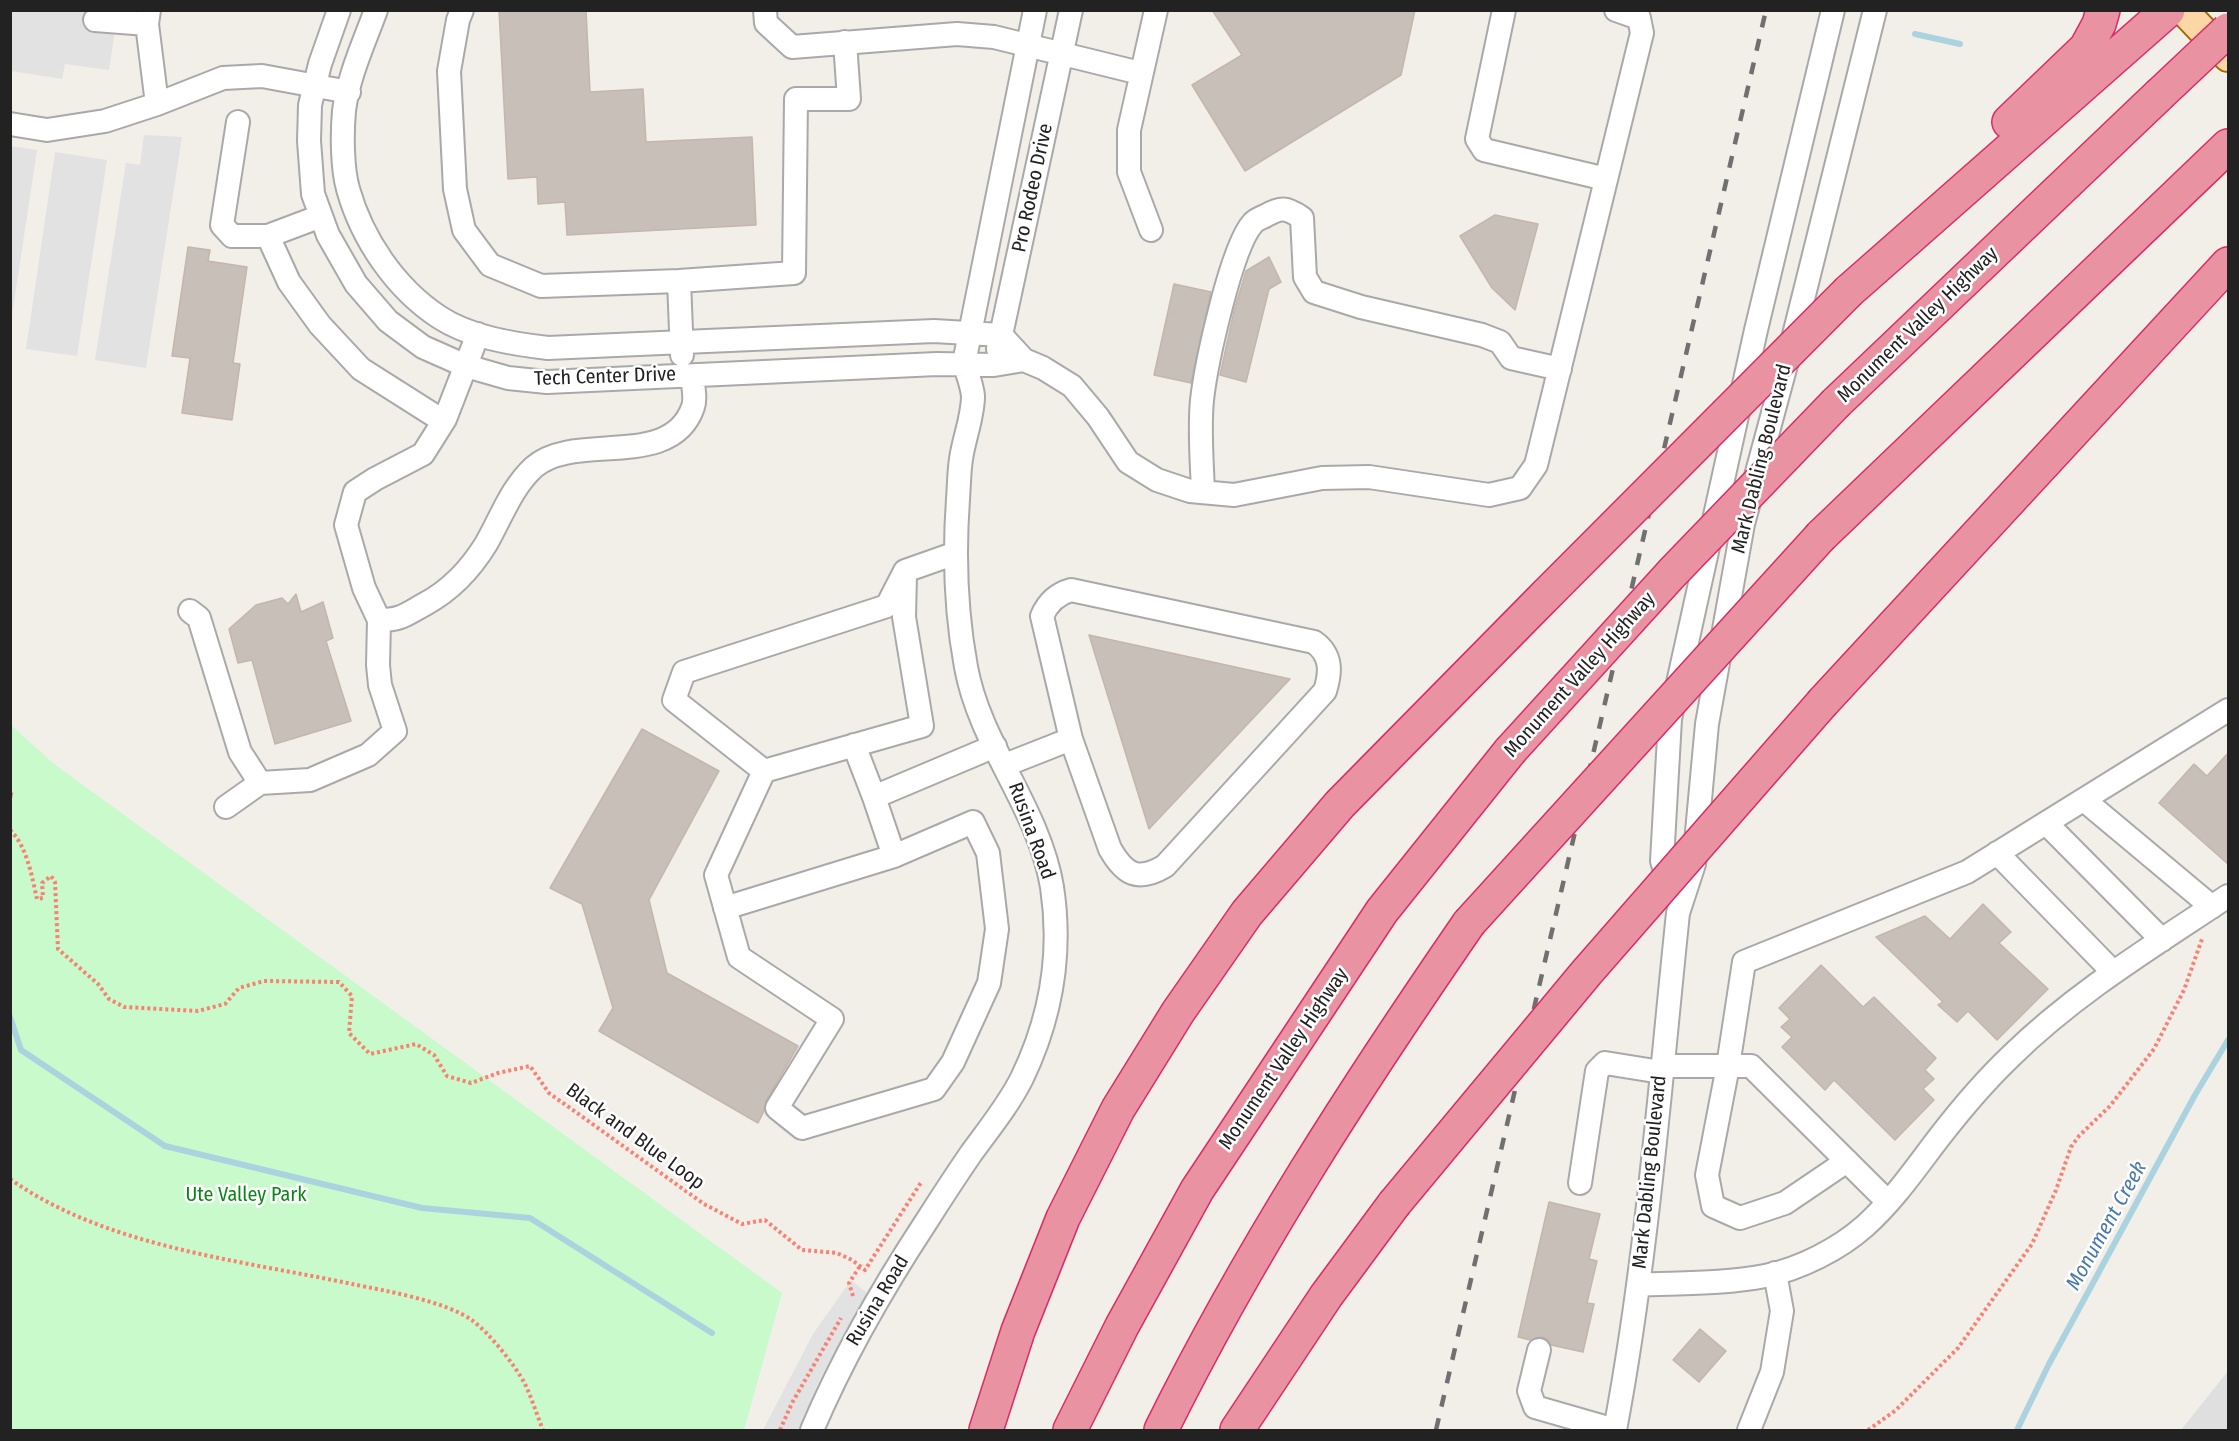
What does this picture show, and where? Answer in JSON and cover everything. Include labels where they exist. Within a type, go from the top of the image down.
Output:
[{"type":"highway","points":[[986,1431],[1018,1331],[1063,1218],[1118,1109],[1179,1012],[1247,913],[1340,804],[1850,291],[1886,251],[2086,48],[2099,24],[2103,10]]},
{"type":"highway","points":[[1886,251],[2168,10]]},
{"type":"highway","name":"Monument Valley Highway","points":[[1070,1431],[1122,1326],[1197,1190],[1382,911],[1510,751],[1672,573],[1836,403],[2229,30]]},
{"type":"highway","points":[[1161,1431],[1202,1346],[1295,1187],[1385,1045],[1469,923],[1821,536],[2224,151]]},
{"type":"highway","points":[[1237,1431],[1326,1296],[1394,1204],[1587,972],[1823,702],[2229,264]]},
{"type":"main road","points":[[2183,10],[2229,57]]},
{"type":"street","name":"Tech Center Drive","points":[[339,10],[320,64],[310,105],[309,141],[313,194],[328,235],[356,284],[388,321],[423,347],[466,366],[508,378],[547,382],[964,363],[994,365],[1024,360]]},
{"type":"street","name":"Tech Center Drive","points":[[376,10],[353,73],[344,110],[343,141],[347,186],[359,220],[384,264],[412,296],[440,318],[478,334],[514,344],[548,348],[934,331],[1001,335]]},
{"type":"street","points":[[462,10],[448,71],[456,189],[464,230],[490,265],[541,286],[679,281],[794,273],[796,99],[849,99],[845,42]]},
{"type":"street","points":[[765,10],[766,23],[792,47],[957,34],[994,37],[1140,73]]},
{"type":"street","name":"Pro Rodeo Drive","points":[[964,363],[1035,10]]},
{"type":"street","name":"Pro Rodeo Drive","points":[[994,365],[1071,10]]},
{"type":"street","points":[[1151,230],[1129,172],[1129,130],[1156,10]]},
{"type":"street","points":[[1504,10],[1477,139],[1484,150],[1606,179]]},
{"type":"street","points":[[1001,335],[1024,360],[1043,368],[1072,386],[1098,417],[1128,462],[1157,480],[1190,491],[1234,495],[1322,478],[1369,477],[1489,495],[1520,489],[1536,465],[1642,33],[1639,18],[1616,10]]},
{"type":"street","name":"Mark Dabling Boulevard","points":[[1678,913],[1662,861],[1670,720],[1756,330],[1833,10]]},
{"type":"street","name":"Mark Dabling Boulevard","points":[[1615,1431],[1629,1359],[1638,1286],[1678,913],[1694,864],[1707,724],[1743,524],[1793,339],[1875,10]]},
{"type":"street","points":[[94,20],[148,17],[157,104]]},
{"type":"street","points":[[10,124],[47,130],[105,121],[157,104],[223,78],[262,76],[349,92]]},
{"type":"street","points":[[238,122],[222,225],[232,236],[267,236],[321,216]]},
{"type":"street","points":[[1203,492],[1202,402],[1232,267],[1239,247],[1253,223],[1277,209],[1291,210],[1302,218],[1305,277],[1314,292],[1361,307],[1482,335],[1500,342],[1511,358],[1560,369]]},
{"type":"street","points":[[267,236],[290,282],[320,325],[361,369],[443,421]]},
{"type":"street","points":[[379,620],[396,620],[450,589],[485,545],[521,481],[536,465],[555,456],[590,449],[628,448],[661,441],[682,426],[693,406],[682,342],[679,281]]},
{"type":"street","points":[[226,807],[260,783],[310,780],[368,755],[395,731],[380,685],[379,620],[364,588],[346,525],[355,492],[423,454],[443,421],[478,334]]},
{"type":"street","name":"Rusina Road","points":[[964,363],[973,394]]},
{"type":"street","name":"Rusina Road","points":[[812,1431],[829,1389],[857,1334],[924,1225],[969,1156],[999,1117],[1021,1080],[1039,1041],[1049,1004],[1055,964],[1056,921],[1051,883],[1038,840],[976,708],[966,667],[956,553],[961,459],[973,394],[994,365]]},
{"type":"street","points":[[764,771],[674,700],[684,672],[887,606],[905,570],[956,553]]},
{"type":"street","points":[[725,908],[894,856],[973,822],[988,853],[997,929],[989,983],[953,1062],[934,1089],[802,1128],[777,1108],[832,1019],[739,957],[725,908],[716,875],[764,771],[922,726],[904,616],[905,570]]},
{"type":"street","points":[[1071,590],[1314,642],[1321,647],[1328,659],[1330,674],[1325,691],[1165,866],[1151,874],[1140,876],[1129,872],[1114,857],[1071,739],[1042,616],[1046,607],[1062,592],[1071,590]]},
{"type":"street","points":[[190,611],[199,618],[240,752],[260,783]]},
{"type":"street","points":[[1847,1161],[1785,1203],[1740,1218],[1713,1206],[1707,1175],[1728,1066],[1744,962],[1967,872],[2229,710]]},
{"type":"street","points":[[874,797],[1000,755],[1071,739]]},
{"type":"street","points":[[854,745],[894,856]]},
{"type":"street","points":[[1638,1286],[1740,1280],[1775,1273],[1805,1263],[1838,1245],[1865,1226],[1888,1202],[1976,1093],[2044,1026],[2113,972],[2220,901],[2084,800]]},
{"type":"street","points":[[2046,824],[2162,939]]},
{"type":"street","points":[[1998,853],[2113,972]]},
{"type":"street","points":[[1580,1183],[1597,1071],[1605,1063],[1661,1069],[1751,1066],[1888,1202]]},
{"type":"street","points":[[1749,1431],[1772,1372],[1779,1331],[1782,1311],[1775,1273]]},
{"type":"street","points":[[1539,1350],[1529,1390],[1535,1407],[1615,1431]]},
{"type":"path","name":"Black and Blue Loop","points":[[10,830],[19,841],[31,873],[37,899],[42,898],[42,883],[51,876],[55,882],[58,949],[98,984],[109,999],[124,1007],[198,1011],[225,1004],[239,988],[264,981],[339,982],[352,996],[349,1032],[370,1054],[416,1044],[434,1055],[447,1076],[471,1083],[498,1073],[530,1066],[549,1093],[704,1204],[742,1224],[765,1220],[802,1251],[837,1252],[865,1270],[922,1181]]},
{"type":"path","points":[[1868,1431],[1896,1410],[1958,1348],[2032,1244],[2056,1190],[2071,1147],[2110,1106],[2154,1049],[2184,990],[2204,936]]},
{"type":"path","points":[[10,1179],[63,1210],[124,1234],[218,1257],[380,1290],[446,1307],[472,1320],[492,1339],[524,1383],[543,1431]]},
{"type":"path","points":[[853,1296],[849,1283],[860,1266]]},
{"type":"shaded area","points":[[10,11],[118,11],[109,70],[65,64],[62,79],[11,71]]},
{"type":"shaded area","points":[[144,135],[182,137],[146,368],[95,360],[126,163],[140,165]]},
{"type":"shaded area","points":[[10,146],[37,150],[11,322]]},
{"type":"shaded area","points":[[55,152],[107,160],[77,356],[26,349]]},
{"type":"shaded area","points":[[851,1280],[867,1293],[821,1377],[798,1430],[763,1430],[813,1334]]},
{"type":"shaded area","points":[[2228,1371],[2228,1430],[2181,1430]]},
{"type":"green space","name":"Ute Valley Park","points":[[11,725],[54,764],[782,1293],[744,1430],[11,1430]]},
{"type":"building","points":[[499,10],[586,10],[590,92],[643,89],[646,142],[752,137],[756,225],[567,235],[565,202],[538,204],[537,177],[508,179]]},
{"type":"building","points":[[1212,10],[1415,10],[1401,75],[1245,171],[1192,85],[1242,55]]},
{"type":"building","points":[[1495,215],[1538,224],[1515,310],[1492,288],[1460,236]]},
{"type":"building","points":[[188,247],[210,250],[208,261],[247,267],[233,363],[240,364],[232,420],[182,413],[190,358],[172,356]]},
{"type":"building","points":[[1269,257],[1281,282],[1269,289],[1246,382],[1220,375],[1234,311],[1246,271]]},
{"type":"building","points":[[1174,284],[1211,292],[1191,383],[1154,375]]},
{"type":"building","points":[[296,594],[301,612],[323,602],[333,638],[326,641],[351,721],[275,744],[252,660],[238,663],[229,629],[256,605],[282,598],[288,604]]},
{"type":"building","points":[[1089,635],[1290,679],[1149,829]]},
{"type":"building","points":[[642,729],[719,771],[649,900],[667,973],[798,1046],[766,1101],[758,1123],[599,1031],[613,1008],[582,904],[550,888]]},
{"type":"building","points":[[2229,752],[2229,865],[2159,803],[2194,764],[2207,776]]},
{"type":"building","points":[[1983,904],[2011,932],[1999,943],[2048,989],[1997,1040],[1968,1011],[1957,1022],[1938,1005],[1943,1002],[1876,937],[1925,916],[1950,939]]},
{"type":"building","points":[[1821,965],[1863,1007],[1874,997],[1936,1058],[1925,1070],[1934,1079],[1923,1089],[1934,1100],[1895,1140],[1834,1080],[1825,1090],[1782,1047],[1792,1037],[1781,1027],[1790,1019],[1779,1008]]},
{"type":"building","points":[[1549,1202],[1600,1214],[1589,1259],[1597,1261],[1587,1303],[1594,1304],[1583,1352],[1551,1345],[1542,1337],[1530,1340],[1518,1337]]},
{"type":"building","points":[[1700,1329],[1726,1351],[1699,1382],[1673,1360]]},
{"type":"waterway","points":[[1915,34],[1960,44]]},
{"type":"waterway","points":[[10,1017],[21,1050],[165,1146],[422,1208],[530,1218],[712,1333]]},
{"type":"waterway","name":"Monument Creek","points":[[2017,1430],[2049,1364],[2195,1095],[2228,1040]]},
{"type":"railway","points":[[1436,1430],[1766,10]]}]
